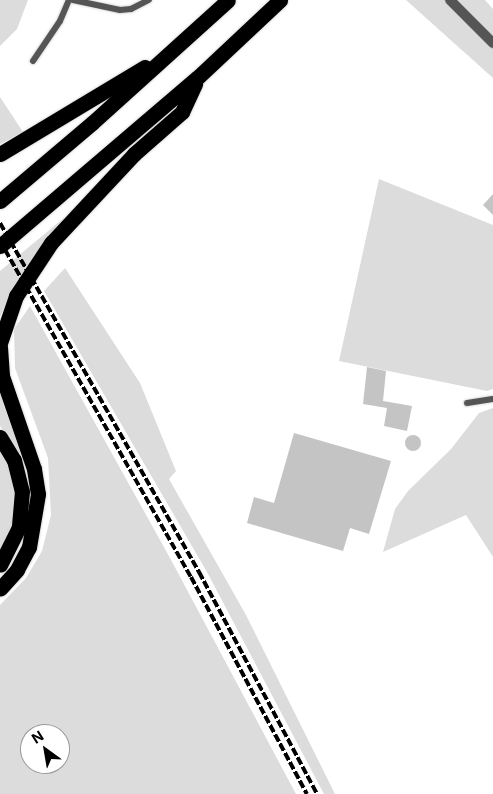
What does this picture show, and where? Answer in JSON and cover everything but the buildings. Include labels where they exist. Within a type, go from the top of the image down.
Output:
[{"type":"highway","points":[[0,201],[170,54],[228,0]]},
{"type":"highway","points":[[0,246],[197,78],[280,0]]},
{"type":"highway","points":[[0,154],[170,54]]},
{"type":"highway","points":[[0,343],[16,296],[51,243],[134,154],[182,112],[197,78]]},
{"type":"highway","points":[[0,347],[2,376],[34,469],[38,494],[29,547],[17,570],[0,589]]},
{"type":"highway","points":[[0,437],[14,460],[22,491],[19,527],[0,565]]},
{"type":"street","points":[[450,0],[493,43]]},
{"type":"lane","points":[[33,61],[60,21],[69,0]]},
{"type":"lane","points":[[74,0],[120,10],[131,9],[149,0]]},
{"type":"lane","points":[[467,403],[493,399]]},
{"type":"shaded area","points":[[0,0],[28,0],[17,29],[0,46]]},
{"type":"shaded area","points":[[406,0],[485,0],[493,9],[493,78]]},
{"type":"shaded area","points":[[0,97],[23,132],[0,144]]},
{"type":"shaded area","points":[[379,179],[493,225],[493,389],[487,391],[339,361]]},
{"type":"shaded area","points":[[65,217],[14,286],[0,317],[0,271]]},
{"type":"shaded area","points":[[65,268],[140,383],[176,471],[169,479],[246,615],[335,794],[324,794],[207,572],[44,291]]},
{"type":"shaded area","points":[[30,306],[170,558],[296,794],[0,794],[0,605],[26,578],[42,551],[51,515],[48,458],[15,368],[14,329]]},
{"type":"shaded area","points":[[0,394],[21,453],[19,454],[0,426]]},
{"type":"shaded area","points":[[493,408],[493,557],[466,515],[383,552],[395,509],[408,491],[451,449],[479,413]]},
{"type":"shaded area","points":[[0,449],[12,474],[16,499],[14,520],[0,554]]},
{"type":"railway","points":[[0,223],[199,572],[317,794]]},
{"type":"railway","points":[[0,241],[191,577],[307,794]]}]
